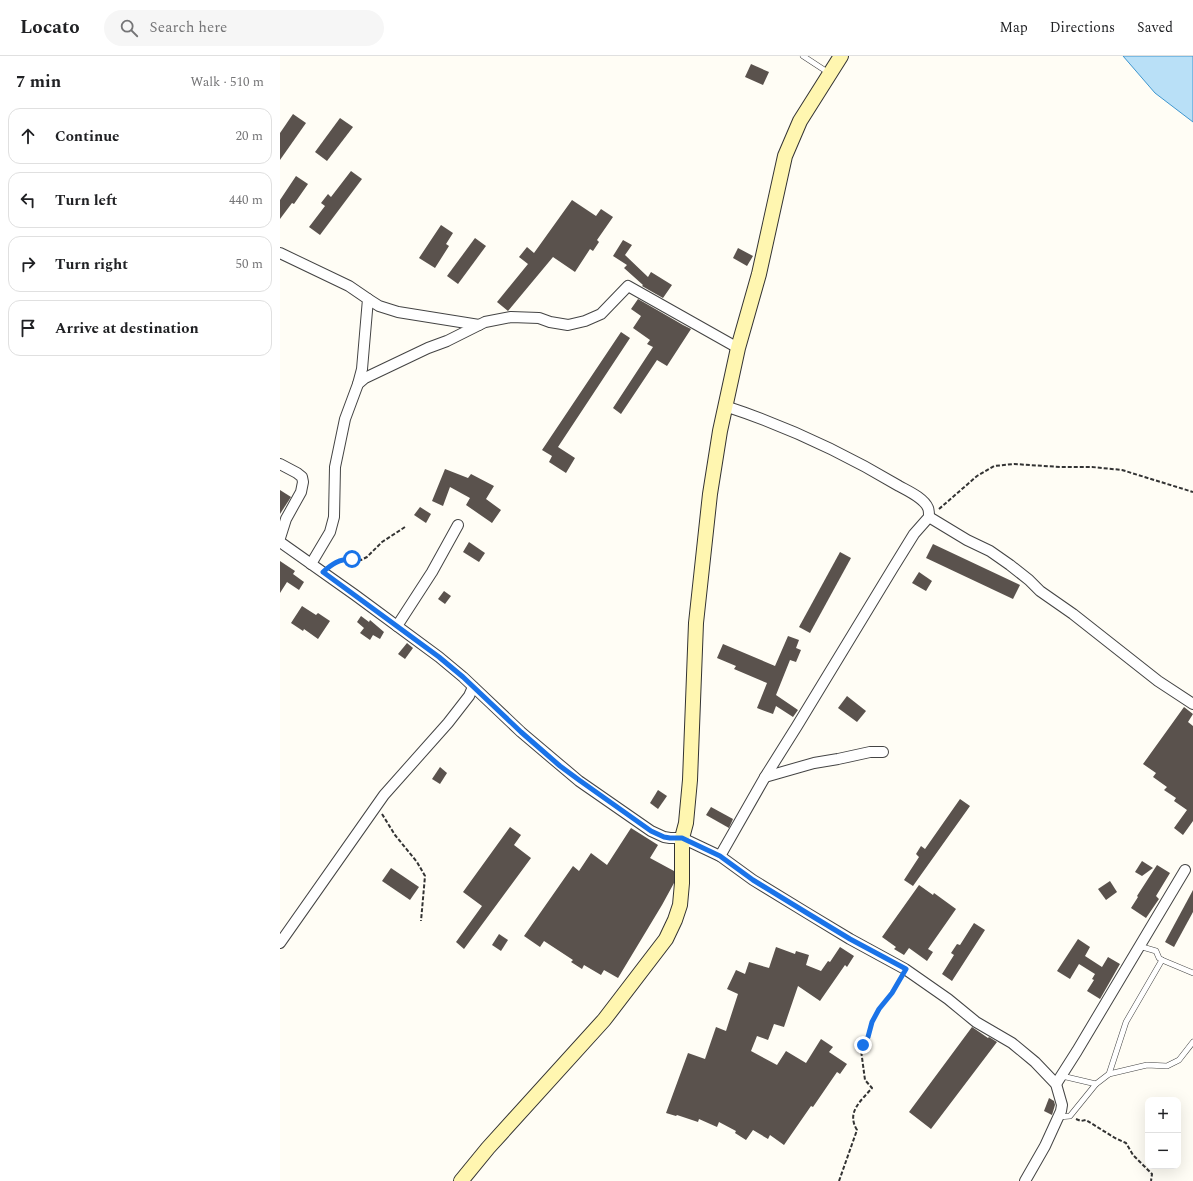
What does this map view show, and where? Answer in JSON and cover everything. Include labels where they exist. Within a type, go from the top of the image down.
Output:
[{"type":"street","points":[[461,1181],[488,1148],[604,1020],[666,939],[675,920],[680,905],[682,883],[682,838],[686,823],[690,780],[696,623],[700,574],[710,494],[725,406],[738,348],[759,274],[785,156],[800,121],[841,56]]},
{"type":"street","points":[[280,253],[349,286],[379,306],[398,312],[478,325]]},
{"type":"street","points":[[358,384],[365,378],[485,322],[511,317],[539,318],[550,322],[568,325],[585,321],[601,314],[628,286],[738,348]]},
{"type":"street","points":[[311,564],[330,532],[334,517],[335,467],[345,419],[362,369],[368,299]]},
{"type":"street","points":[[720,856],[765,777],[798,726],[914,534],[929,517],[928,508],[920,499],[880,474],[821,444],[725,406]]},
{"type":"street","points":[[280,464],[297,473],[302,477],[303,482],[301,492],[286,519],[280,538]]},
{"type":"street","points":[[929,517],[966,540],[990,551],[1010,565],[1040,591],[1073,614],[1158,681],[1193,704]]},
{"type":"street","points":[[397,626],[432,572],[458,525]]},
{"type":"street","points":[[280,542],[439,657],[463,677],[527,737],[579,780],[651,831],[664,837],[682,838],[720,856],[753,880],[807,913],[850,939],[906,969],[948,999],[976,1022],[1012,1043],[1059,1080]]},
{"type":"street","points":[[280,943],[377,804],[448,723],[473,687]]},
{"type":"street","points":[[765,777],[814,763],[870,752],[884,752]]},
{"type":"street","points":[[1025,1181],[1045,1146],[1059,1117],[1062,1105],[1059,1080],[1185,870]]},
{"type":"lane","points":[[803,56],[830,74]]},
{"type":"lane","points":[[1139,946],[1156,951],[1159,958],[1162,960],[1193,973]]},
{"type":"lane","points":[[1109,1074],[1126,1022],[1162,960]]},
{"type":"lane","points":[[1059,1117],[1070,1116],[1096,1084],[1109,1074],[1147,1065],[1167,1066],[1179,1060],[1193,1042]]},
{"type":"lane","points":[[1059,1080],[1096,1084]]},
{"type":"path","points":[[929,517],[976,476],[994,466],[1092,466],[1122,470],[1193,492]]},
{"type":"path","points":[[323,572],[333,563],[344,559],[361,560],[367,557],[382,542],[405,527]]},
{"type":"path","points":[[377,804],[378,810],[417,862],[425,876],[421,921]]},
{"type":"path","points":[[839,1181],[857,1130],[854,1125],[853,1110],[872,1088],[865,1080],[861,1050],[879,1009],[892,993],[906,969]]},
{"type":"path","points":[[1070,1116],[1081,1121],[1086,1120],[1126,1143],[1133,1155],[1152,1174],[1150,1181]]},
{"type":"water","points":[[1123,56],[1193,56],[1193,122],[1155,93]]},
{"type":"building","points":[[751,64],[769,72],[763,85],[745,77]]},
{"type":"building","points":[[293,114],[306,123],[280,160],[280,133]]},
{"type":"building","points":[[340,118],[353,127],[327,161],[315,152]]},
{"type":"building","points":[[351,171],[362,179],[320,235],[309,227],[325,206],[321,203],[328,194],[331,197]]},
{"type":"building","points":[[296,176],[308,184],[294,204],[292,203],[280,219],[280,200]]},
{"type":"building","points":[[572,200],[596,216],[601,209],[613,217],[597,240],[599,242],[593,251],[590,249],[575,272],[553,257],[508,311],[497,302],[528,264],[519,257],[527,247],[534,253]]},
{"type":"building","points":[[441,225],[453,233],[446,244],[449,246],[435,268],[419,258]]},
{"type":"building","points":[[475,238],[486,246],[458,284],[447,276]]},
{"type":"building","points":[[623,240],[632,245],[625,255],[648,277],[651,272],[672,285],[663,298],[642,286],[643,285],[624,268],[627,265],[613,256]]},
{"type":"building","points":[[738,248],[753,256],[747,266],[733,258]]},
{"type":"building","points":[[638,299],[691,329],[667,366],[657,360],[621,414],[613,408],[653,347],[647,344],[650,340],[633,328],[641,316],[631,309]]},
{"type":"building","points":[[621,332],[630,338],[558,447],[575,458],[566,473],[549,462],[552,456],[542,450]]},
{"type":"building","points":[[445,469],[468,478],[471,474],[494,486],[486,499],[501,510],[492,523],[466,505],[470,498],[450,487],[443,506],[432,501]]},
{"type":"building","points":[[280,490],[291,497],[280,514]]},
{"type":"building","points":[[420,507],[431,514],[426,523],[414,515]]},
{"type":"building","points":[[469,542],[485,553],[479,562],[463,552]]},
{"type":"building","points":[[933,544],[1020,585],[1013,599],[926,558]]},
{"type":"building","points":[[840,552],[851,558],[810,633],[799,627]]},
{"type":"building","points":[[280,561],[295,571],[293,574],[304,582],[299,590],[287,582],[280,593]]},
{"type":"building","points":[[919,572],[932,581],[926,591],[912,583]]},
{"type":"building","points":[[444,591],[451,596],[445,604],[438,599]]},
{"type":"building","points":[[302,606],[316,615],[318,613],[330,621],[318,639],[304,629],[303,631],[291,623]]},
{"type":"building","points":[[361,616],[369,622],[370,620],[384,632],[380,639],[373,635],[370,640],[360,633],[364,628],[357,622]]},
{"type":"building","points":[[788,636],[799,640],[796,648],[801,650],[796,662],[790,660],[776,695],[798,710],[793,717],[776,706],[773,714],[757,708],[767,683],[734,669],[736,666],[717,658],[723,644],[775,666]]},
{"type":"building","points":[[407,643],[413,648],[405,659],[398,654]]},
{"type":"building","points":[[847,696],[866,711],[857,722],[838,708]]},
{"type":"building","points":[[1184,707],[1193,714],[1188,722],[1193,726],[1193,821],[1183,835],[1174,828],[1187,810],[1174,801],[1176,798],[1164,790],[1167,787],[1153,777],[1156,773],[1143,764]]},
{"type":"building","points":[[440,767],[447,773],[440,784],[432,779]]},
{"type":"building","points":[[658,790],[667,796],[658,809],[650,803]]},
{"type":"building","points":[[960,799],[970,806],[913,886],[904,880],[919,857],[916,854],[921,846],[925,849]]},
{"type":"building","points":[[711,807],[733,819],[729,828],[706,815]]},
{"type":"building","points":[[510,827],[521,835],[514,845],[531,858],[464,949],[456,942],[482,906],[463,892]]},
{"type":"building","points":[[631,828],[658,845],[650,858],[674,871],[674,883],[618,978],[604,970],[601,975],[584,965],[582,969],[571,962],[573,960],[544,941],[540,947],[524,936],[573,866],[579,871],[591,853],[607,865]]},
{"type":"building","points":[[1142,861],[1153,868],[1142,876],[1135,872]]},
{"type":"building","points":[[1157,865],[1170,873],[1156,896],[1159,899],[1146,918],[1131,908]]},
{"type":"building","points":[[391,868],[419,887],[410,900],[382,881]]},
{"type":"building","points":[[1110,881],[1117,892],[1106,900],[1098,889]]},
{"type":"building","points":[[919,885],[933,895],[934,893],[956,909],[928,949],[933,952],[927,961],[909,948],[904,955],[894,949],[896,947],[882,937]]},
{"type":"building","points":[[1193,890],[1193,912],[1174,947],[1165,942]]},
{"type":"building","points":[[974,923],[985,930],[952,981],[942,974],[954,955],[951,953],[957,944],[960,945]]},
{"type":"building","points":[[499,934],[508,940],[501,951],[492,945]]},
{"type":"building","points":[[1078,939],[1090,947],[1085,956],[1102,967],[1108,957],[1120,964],[1100,999],[1087,991],[1094,980],[1092,979],[1095,974],[1079,964],[1070,979],[1057,971]]},
{"type":"building","points":[[776,947],[795,954],[796,951],[809,955],[806,965],[821,971],[828,961],[830,962],[840,947],[854,956],[847,967],[845,965],[820,1001],[798,986],[784,1027],[774,1024],[768,1040],[757,1036],[751,1051],[777,1065],[786,1051],[806,1063],[821,1039],[833,1047],[829,1052],[847,1064],[840,1074],[837,1072],[784,1145],[770,1135],[768,1139],[753,1130],[746,1140],[735,1133],[736,1131],[719,1122],[717,1127],[699,1119],[698,1122],[666,1113],[688,1053],[705,1059],[716,1027],[726,1031],[738,994],[727,989],[736,970],[745,974],[749,962],[769,968]]},
{"type":"building","points":[[972,1027],[988,1038],[989,1037],[997,1042],[931,1129],[909,1112]]},
{"type":"building","points":[[1049,1098],[1054,1101],[1055,1105],[1052,1115],[1044,1111]]},
{"type":"route","points":[[352,559],[344,559],[333,563],[323,572],[439,657],[463,677],[521,732],[560,766],[651,831],[664,837],[682,838],[720,856],[753,880],[807,913],[850,939],[906,969],[892,993],[879,1009],[872,1022],[870,1033],[863,1045]]}]
